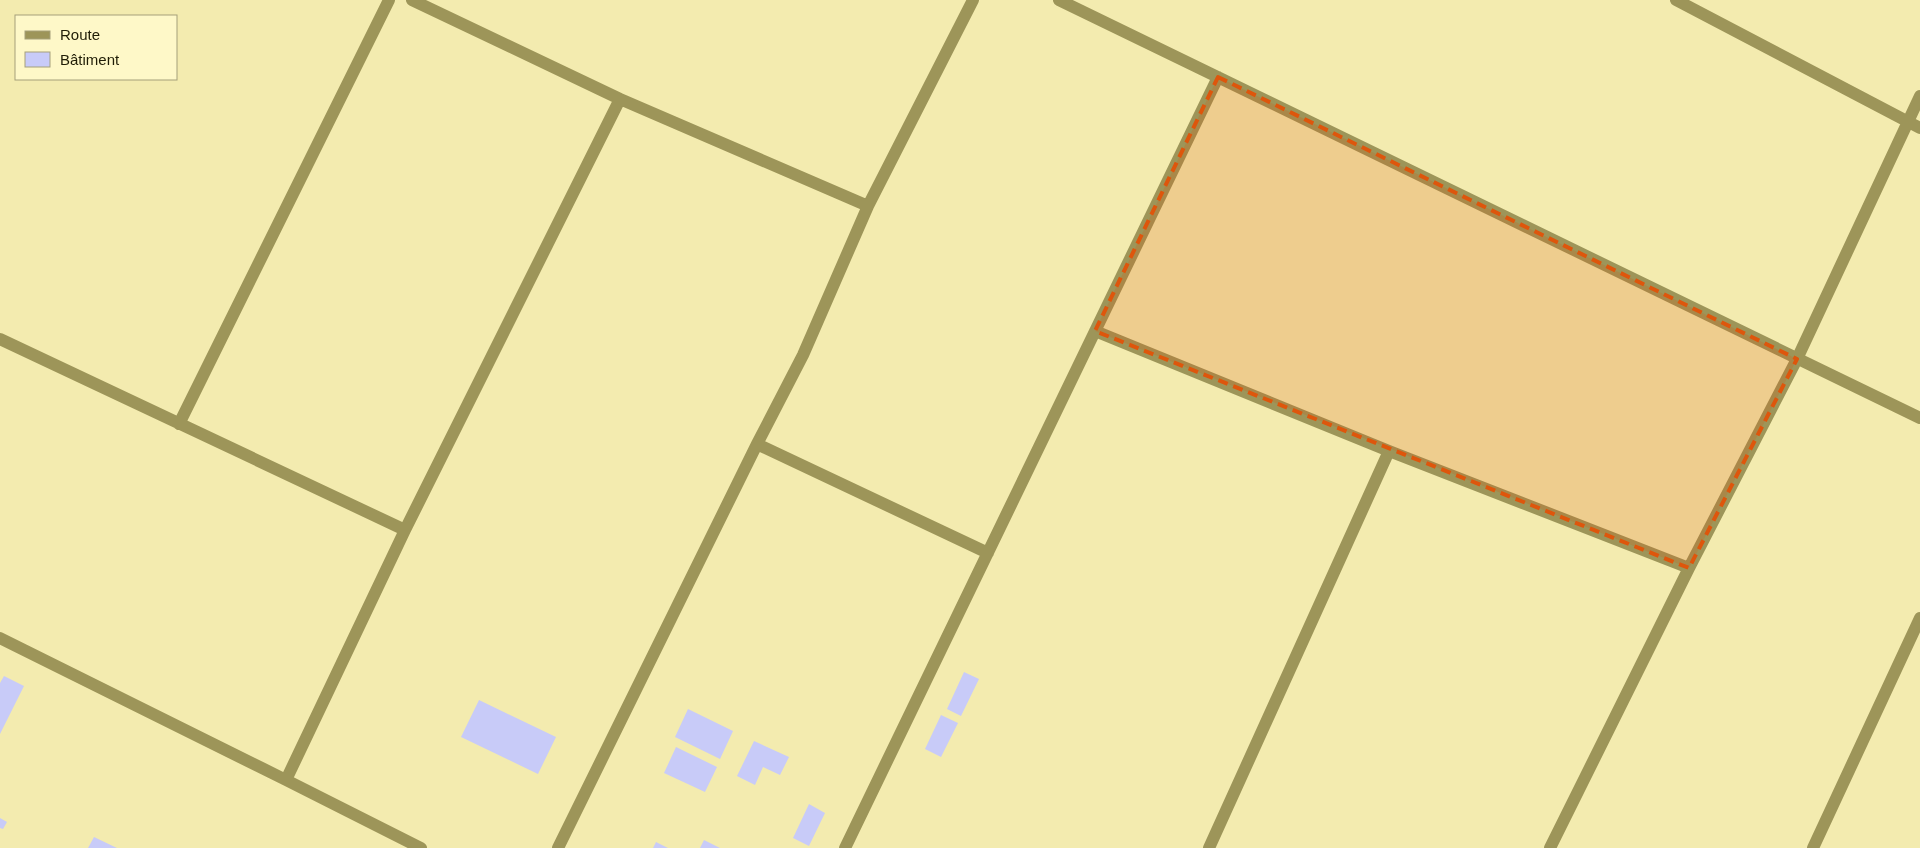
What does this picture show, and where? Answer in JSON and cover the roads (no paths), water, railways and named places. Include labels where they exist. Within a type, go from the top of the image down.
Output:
[{"type":"street","points":[[179,424],[389,0]]},
{"type":"street","points":[[412,0],[620,99],[868,206]]},
{"type":"street","points":[[558,848],[757,444],[803,355],[868,206],[973,0]]},
{"type":"street","points":[[1059,0],[1920,418]]},
{"type":"street","points":[[1676,0],[1920,128]]},
{"type":"street","points":[[845,848],[1218,77]]},
{"type":"street","points":[[1550,848],[1689,568],[1797,359],[1920,96]]},
{"type":"street","points":[[286,780],[405,530],[620,99]]},
{"type":"street","points":[[1095,331],[1689,568]]},
{"type":"street","points":[[0,339],[405,530]]},
{"type":"street","points":[[757,444],[988,553]]},
{"type":"street","points":[[1209,848],[1390,450]]},
{"type":"street","points":[[1813,848],[1920,618]]},
{"type":"street","points":[[0,638],[421,848]]}]
